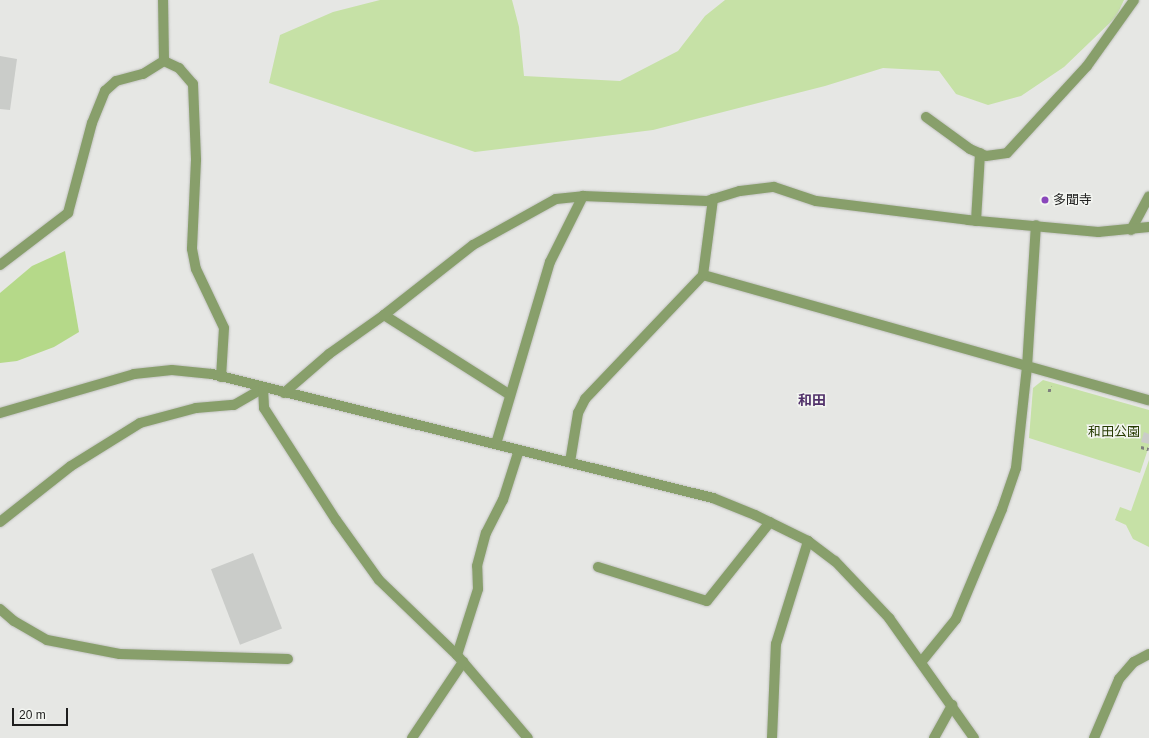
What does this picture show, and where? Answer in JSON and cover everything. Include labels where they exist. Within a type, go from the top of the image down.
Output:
[{"type":"street","points":[[163,0],[164,61]]},
{"type":"street","points":[[926,117],[986,156],[1007,153],[1087,66],[1134,0]]},
{"type":"street","points":[[0,265],[68,213],[92,123],[105,91],[116,81],[143,74],[164,61]]},
{"type":"street","points":[[164,61],[179,68],[193,84],[196,160],[192,249],[196,269],[224,328],[221,377]]},
{"type":"street","points":[[976,221],[980,153]]},
{"type":"street","points":[[284,393],[329,354],[384,315],[473,245],[556,199],[583,196],[707,201],[740,191],[774,187],[816,201],[976,221],[1036,225],[1098,232],[1131,230],[1149,227]]},
{"type":"street","points":[[496,444],[550,262],[583,196]]},
{"type":"street","points":[[1131,230],[1149,196]]},
{"type":"street","points":[[570,462],[578,413],[585,399],[703,276],[713,199]]},
{"type":"street","points":[[922,661],[956,619],[1002,509],[1016,468],[1027,367],[1036,225]]},
{"type":"street","points":[[703,276],[1149,400]]},
{"type":"street","points":[[384,315],[510,395]]},
{"type":"street","points":[[0,413],[134,374],[172,370],[221,377],[713,498],[770,522],[808,541],[835,561],[858,583],[889,618],[922,661],[974,738]]},
{"type":"street","points":[[0,522],[71,466],[140,423],[196,408],[234,405],[263,388]]},
{"type":"street","points":[[263,388],[264,408],[336,520],[375,574],[460,659],[528,738]]},
{"type":"street","points":[[412,738],[460,659],[478,589],[478,566],[486,533],[503,500],[519,450]]},
{"type":"street","points":[[598,567],[707,601],[770,522]]},
{"type":"street","points":[[772,738],[776,644],[808,541]]},
{"type":"street","points":[[0,609],[14,621],[46,640],[120,654],[288,659]]},
{"type":"street","points":[[1094,738],[1119,679],[1134,662],[1149,654]]},
{"type":"street","points":[[934,738],[952,705]]},
{"type":"path","points":[[1141,447],[1149,449]]},
{"type":"green space","points":[[380,0],[512,0],[519,27],[524,76],[620,81],[678,51],[705,16],[725,0],[1124,0],[1116,17],[1064,67],[1021,96],[988,105],[956,94],[939,71],[883,68],[825,86],[653,130],[475,152],[269,83],[280,35],[333,12]]},
{"type":"green space","name":"和田公園","points":[[1043,380],[1149,410],[1149,446],[1140,473],[1029,438],[1033,388]]},
{"type":"green space","points":[[1149,460],[1149,547],[1133,539],[1126,525],[1115,520],[1120,507],[1131,511]]},
{"type":"shaded area","points":[[65,251],[79,332],[54,347],[17,361],[0,363],[0,293],[32,266]]},
{"type":"building","points":[[0,56],[17,59],[10,110],[0,109]]},
{"type":"building","points":[[1144,432],[1149,434],[1149,444],[1141,442]]},
{"type":"building","points":[[253,553],[282,629],[240,645],[211,569]]},
{"type":"place","name":"多聞寺","points":[[1045,200]]},
{"type":"district","name":"和田","points":[[812,400]]}]
